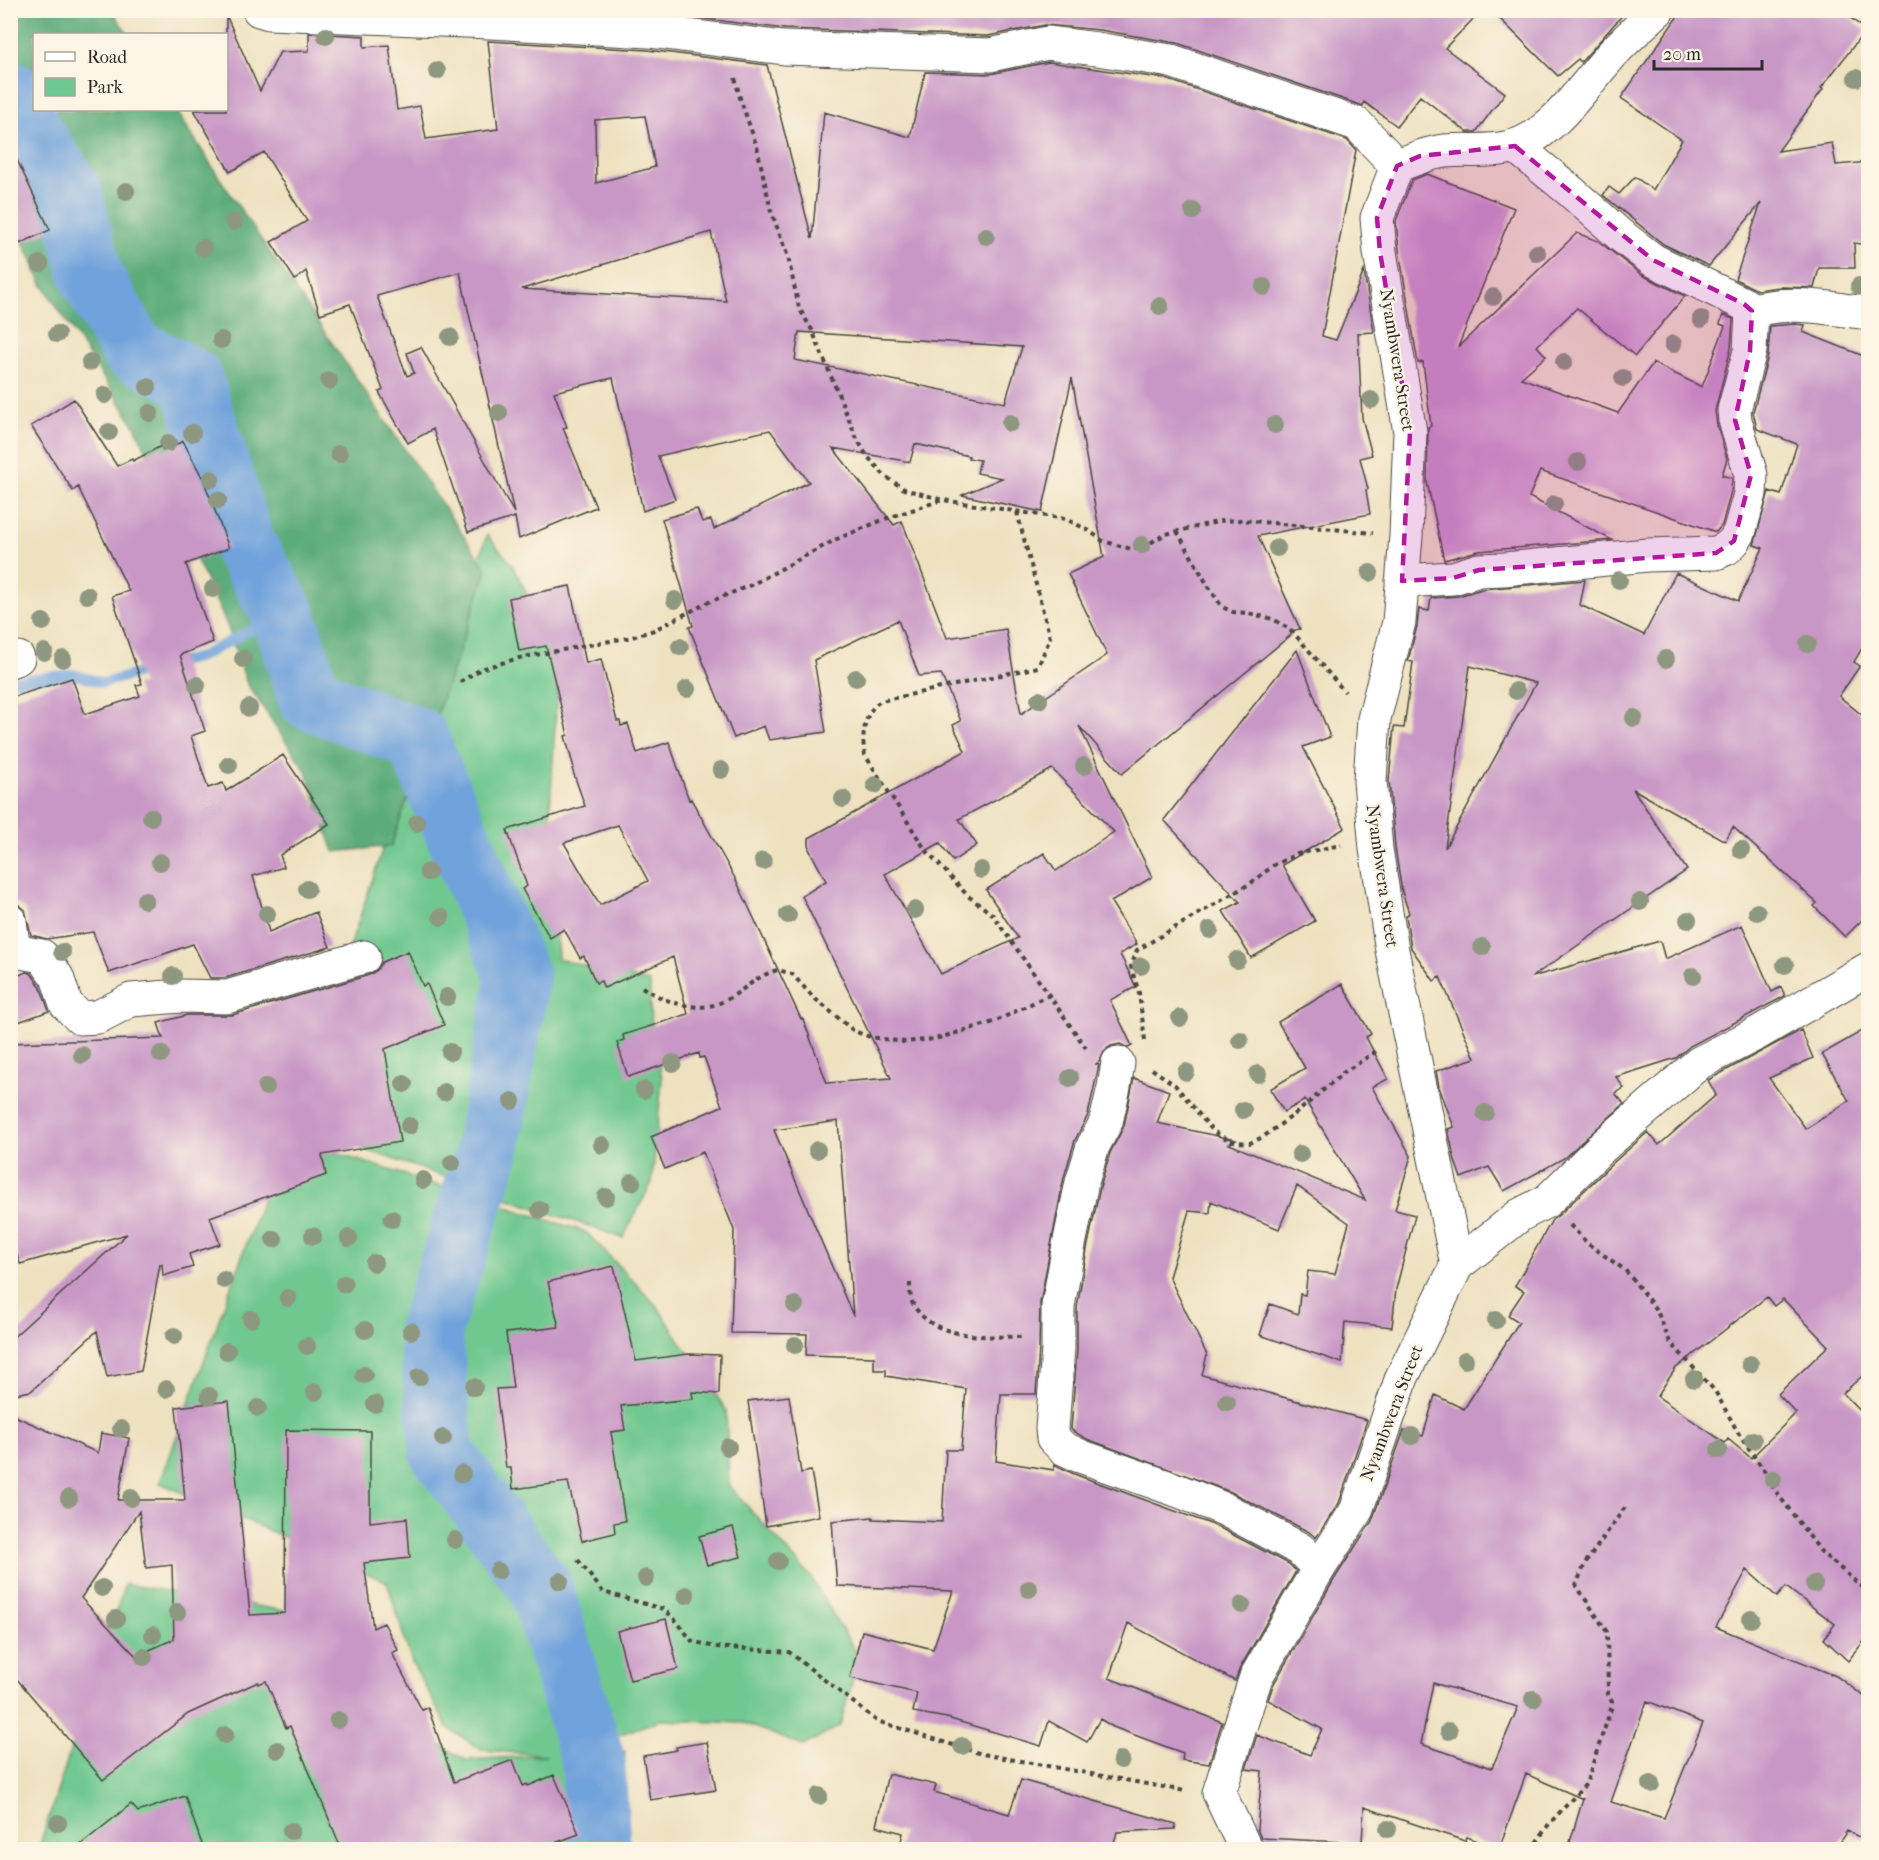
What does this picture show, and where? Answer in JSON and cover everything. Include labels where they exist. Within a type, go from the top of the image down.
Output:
[{"type":"street","points":[[258,10],[269,14],[490,22],[649,31],[784,48],[990,55],[1048,43],[1171,61],[1357,124],[1397,166],[1420,156],[1446,151],[1488,151],[1515,146],[1542,131],[1615,50],[1658,10]]},
{"type":"street","points":[[1515,146],[1653,260],[1744,304],[1752,311]]},
{"type":"street","name":"Nyambwera Street","points":[[1219,1793],[1256,1677],[1356,1511],[1402,1377],[1457,1264],[1392,950],[1375,843],[1370,781],[1374,719],[1399,622],[1406,536],[1410,432],[1380,252],[1377,218],[1397,166]]},
{"type":"street","points":[[1752,311],[1767,306],[1789,305],[1869,313]]},
{"type":"street","points":[[1402,580],[1453,578],[1479,570],[1647,555],[1716,553],[1727,548],[1734,542],[1738,533],[1749,494],[1751,475],[1734,410],[1750,351],[1752,311]]},
{"type":"street","points":[[10,921],[14,951],[42,956],[57,977],[66,1004],[80,1018],[98,1017],[131,1000],[182,996],[226,997],[364,957]]},
{"type":"street","points":[[1457,1264],[1520,1215],[1547,1201],[1601,1148],[1699,1063],[1758,1033],[1869,969]]},
{"type":"street","points":[[1118,1063],[1106,1122],[1093,1146],[1082,1182],[1058,1306],[1053,1438],[1063,1448],[1096,1462],[1224,1509],[1300,1549],[1319,1569]]},
{"type":"street","points":[[1219,1793],[1246,1850]]},
{"type":"path","points":[[732,41],[733,67],[740,98],[757,147],[771,211],[788,257],[799,308],[812,330],[856,437],[867,456],[885,476],[904,489],[943,500],[1066,519],[1103,541],[1131,549],[1140,548],[1166,534],[1177,531],[1221,521],[1242,520],[1406,536]]},
{"type":"path","points":[[460,682],[481,669],[519,658],[632,637],[654,630],[709,602],[751,585],[837,539],[885,519],[943,500]]},
{"type":"path","points":[[1017,512],[1050,638],[1038,667],[881,701],[871,709],[864,729],[865,755],[925,849],[968,896],[992,914],[1089,1051],[1101,1059],[1148,1067],[1162,1075],[1174,1085],[1214,1131],[1237,1142],[1250,1143],[1263,1137],[1299,1111],[1343,1073],[1409,1029]]},
{"type":"path","points":[[1177,531],[1222,608],[1273,619],[1291,630],[1323,667],[1374,719]]},
{"type":"path","points":[[1146,1042],[1139,993],[1131,967],[1137,950],[1251,883],[1274,865],[1297,854],[1343,845],[1375,843]]},
{"type":"path","points":[[642,987],[658,998],[704,1007],[721,1003],[759,978],[778,970],[792,974],[813,997],[854,1031],[870,1037],[904,1042],[935,1039],[994,1022],[1049,995]]},
{"type":"path","points":[[1547,1201],[1588,1244],[1625,1270],[1657,1311],[1670,1342],[1715,1391],[1774,1489],[1822,1553],[1864,1588]]},
{"type":"path","points":[[910,1283],[911,1300],[921,1315],[935,1325],[964,1334],[1058,1338]]},
{"type":"path","points":[[1531,1850],[1550,1824],[1586,1784],[1611,1709],[1612,1702],[1608,1694],[1607,1632],[1576,1585],[1586,1562],[1626,1506]]},
{"type":"path","points":[[578,1560],[603,1592],[663,1610],[673,1617],[692,1641],[715,1647],[789,1652],[877,1721],[982,1754],[1180,1791],[1219,1793]]},
{"type":"highlighted area","points":[[1515,146],[1653,260],[1744,304],[1752,311],[1750,351],[1735,420],[1751,475],[1734,541],[1716,553],[1479,570],[1453,578],[1402,581],[1410,432],[1380,252],[1377,218],[1397,166],[1420,156]]},
{"type":"green space","points":[[10,11],[112,11],[127,33],[33,33],[33,111],[177,111],[224,185],[487,570],[391,846],[334,852],[306,771],[247,684],[227,625],[135,426],[42,284],[11,214]]},
{"type":"green space","points":[[487,535],[513,566],[559,659],[550,809],[558,959],[650,982],[650,1012],[662,1079],[652,1182],[623,1238],[291,1124]]},
{"type":"green space","points":[[285,1137],[586,1232],[657,1306],[726,1410],[729,1486],[809,1575],[859,1657],[840,1726],[803,1746],[744,1723],[660,1720],[564,1754],[625,1751],[620,1849],[38,1850],[125,1584],[292,1612],[330,1680],[466,1760],[547,1755],[482,1750],[448,1728],[412,1663],[387,1582],[160,1483]]},
{"type":"building","points":[[619,10],[1482,10],[1445,48],[1505,93],[1476,132],[1467,132],[1420,96],[1397,126],[1364,102],[1363,106],[1177,43],[1100,30],[1045,25],[988,36],[785,29]]},
{"type":"building","points":[[1491,10],[1627,10],[1581,62],[1578,59],[1558,76]]},
{"type":"building","points":[[1682,10],[1840,10],[1866,30],[1821,88],[1823,89],[1778,151],[1832,143],[1836,165],[1869,162],[1869,245],[1854,243],[1855,268],[1819,268],[1814,288],[1780,287],[1757,290],[1735,279],[1761,203],[1709,266],[1663,244],[1603,195],[1609,187],[1619,194],[1635,177],[1653,190],[1682,140],[1621,98]]},
{"type":"building","points":[[226,15],[260,91],[280,52],[309,51],[309,33],[364,36],[364,47],[389,45],[397,110],[420,106],[426,139],[498,129],[488,41],[647,50],[767,65],[812,239],[824,112],[910,137],[925,72],[990,74],[1049,62],[1166,79],[1347,140],[1356,150],[1322,336],[1336,340],[1364,271],[1374,332],[1358,333],[1362,418],[1372,455],[1360,458],[1368,489],[1366,490],[1370,514],[1258,536],[1300,629],[1290,631],[1291,635],[1122,774],[1079,726],[1152,877],[1111,902],[1137,944],[1120,954],[1136,987],[1110,1000],[1132,1046],[1128,1048],[1120,1044],[1111,1046],[1104,1051],[1096,1064],[1099,1065],[1088,1115],[1075,1140],[1064,1177],[1040,1303],[1036,1394],[1001,1394],[996,1461],[1054,1470],[1054,1464],[1074,1474],[1216,1526],[1289,1564],[1296,1571],[1240,1668],[1235,1681],[1128,1623],[1109,1678],[1222,1722],[1209,1764],[1182,1760],[1183,1753],[1113,1727],[1100,1719],[1087,1742],[1049,1721],[1041,1746],[947,1718],[913,1712],[917,1693],[850,1678],[862,1631],[933,1649],[953,1591],[837,1586],[832,1521],[873,1517],[873,1519],[942,1522],[946,1450],[961,1450],[966,1389],[886,1376],[886,1370],[874,1370],[874,1357],[806,1355],[807,1334],[731,1333],[734,1230],[703,1152],[665,1169],[651,1137],[722,1106],[704,1057],[700,1058],[699,1053],[628,1077],[617,1042],[624,1040],[623,1035],[688,1014],[673,957],[604,988],[601,981],[596,983],[584,956],[580,958],[564,929],[550,938],[522,889],[527,886],[507,830],[585,806],[572,769],[574,768],[565,736],[568,735],[546,646],[519,651],[509,598],[570,586],[586,663],[601,659],[617,721],[620,721],[621,726],[628,724],[637,753],[669,742],[689,800],[691,799],[736,880],[801,1019],[803,1019],[827,1083],[891,1078],[802,896],[826,881],[809,849],[809,838],[965,751],[953,725],[961,721],[941,674],[919,676],[898,620],[814,660],[826,732],[769,740],[764,726],[734,738],[689,627],[693,626],[662,519],[697,509],[702,522],[711,520],[714,529],[809,482],[770,430],[658,456],[675,499],[643,511],[613,378],[554,392],[567,427],[563,428],[596,507],[519,539],[515,517],[468,532],[433,429],[408,443],[379,392],[383,390],[350,304],[320,314],[306,271],[295,280],[271,242],[307,221],[264,152],[230,172],[195,111],[228,111]],"holes":[[[645,116],[655,167],[596,183],[595,120]],[[711,232],[726,301],[522,289]],[[460,272],[514,513],[421,347],[407,353],[414,373],[407,376],[377,296]],[[799,332],[1022,347],[1005,403],[795,360]],[[1072,378],[1104,557],[1068,574],[1107,655],[1021,714],[1006,629],[947,638],[902,521],[894,525],[833,448],[910,462],[915,444],[969,456],[968,458],[980,460],[977,473],[1002,478],[962,495],[1042,512]],[[1052,769],[1114,832],[1056,871],[1044,853],[986,890],[1018,938],[941,974],[885,874],[940,843],[953,861],[977,845],[959,819]],[[618,825],[648,881],[600,905],[564,843]],[[838,1121],[853,1316],[774,1130]]]},
{"type":"building","points":[[10,145],[50,230],[10,248]]},
{"type":"building","points":[[1427,174],[1514,208],[1458,347],[1577,233],[1598,241],[1642,275],[1685,296],[1635,356],[1577,308],[1537,346],[1546,356],[1521,378],[1618,413],[1653,363],[1702,387],[1725,326],[1720,324],[1723,315],[1733,319],[1731,348],[1715,411],[1727,459],[1722,475],[1732,478],[1731,491],[1722,525],[1716,532],[1540,471],[1529,497],[1612,540],[1478,551],[1444,560],[1427,482],[1428,427],[1431,426],[1423,362],[1418,363],[1396,221],[1412,180]]},
{"type":"building","points":[[1805,325],[1803,332],[1869,358],[1869,636],[1854,662],[1860,666],[1839,696],[1869,721],[1869,913],[1845,937],[1814,906],[1817,903],[1733,827],[1725,841],[1633,789],[1687,870],[1532,977],[1660,941],[1665,959],[1742,925],[1772,992],[1781,987],[1785,996],[1690,1046],[1676,1058],[1616,1077],[1624,1088],[1615,1093],[1624,1104],[1564,1158],[1504,1191],[1489,1167],[1461,1178],[1448,1129],[1454,1127],[1439,1087],[1436,1071],[1475,1058],[1440,977],[1434,981],[1411,948],[1406,916],[1409,913],[1402,892],[1395,847],[1389,781],[1394,727],[1404,728],[1413,662],[1408,661],[1419,609],[1429,611],[1431,598],[1458,596],[1482,589],[1585,580],[1580,605],[1644,635],[1676,573],[1738,601],[1763,548],[1754,545],[1769,491],[1781,495],[1797,444],[1757,429],[1753,412],[1768,356],[1770,326]],"holes":[[[1470,666],[1536,683],[1445,848]]]},
{"type":"building","points":[[74,399],[117,466],[132,459],[133,461],[161,446],[163,451],[183,441],[203,479],[229,548],[186,564],[213,642],[180,655],[205,731],[191,736],[208,788],[223,783],[226,791],[283,755],[329,824],[280,855],[284,867],[253,876],[269,932],[316,912],[330,947],[225,978],[210,978],[193,944],[109,973],[93,932],[47,939],[31,935],[25,910],[13,903],[10,888],[10,698],[72,678],[85,714],[140,696],[136,685],[142,684],[112,596],[129,591],[78,487],[73,491],[31,426]]},
{"type":"building","points":[[1297,650],[1330,737],[1303,747],[1345,828],[1282,865],[1315,921],[1251,958],[1223,911],[1240,902],[1164,820]]},
{"type":"building","points":[[408,951],[423,986],[427,984],[444,1025],[385,1049],[400,1142],[322,1155],[326,1175],[210,1217],[220,1244],[189,1254],[193,1267],[163,1276],[162,1264],[160,1264],[141,1371],[107,1377],[97,1331],[31,1391],[10,1395],[10,1340],[127,1234],[20,1264],[10,1233],[10,1043],[163,1038],[158,1023],[187,1015],[232,1015],[369,975],[377,970],[382,962]]},
{"type":"building","points":[[26,972],[31,973],[40,986],[49,1011],[10,1025],[10,979]]},
{"type":"building","points":[[1342,984],[1371,1034],[1366,1037],[1388,1079],[1372,1087],[1411,1156],[1395,1210],[1415,1215],[1396,1289],[1392,1327],[1345,1322],[1342,1363],[1260,1335],[1270,1304],[1298,1314],[1300,1294],[1305,1295],[1308,1271],[1335,1274],[1349,1223],[1297,1186],[1279,1229],[1211,1201],[1210,1213],[1189,1211],[1169,1277],[1207,1355],[1202,1375],[1367,1420],[1339,1503],[1316,1538],[1309,1532],[1231,1492],[1087,1439],[1071,1429],[1077,1350],[1077,1308],[1087,1249],[1100,1187],[1110,1153],[1124,1126],[1134,1078],[1169,1091],[1157,1123],[1236,1140],[1229,1144],[1365,1200],[1305,1100],[1284,1112],[1270,1089],[1305,1068],[1278,1022]]},
{"type":"building","points":[[1869,1027],[1869,1370],[1843,1393],[1869,1420],[1869,1635],[1848,1661],[1824,1639],[1835,1624],[1786,1587],[1777,1597],[1747,1570],[1716,1627],[1836,1676],[1869,1700],[1869,1842],[1847,1831],[1834,1850],[1576,1850],[1578,1845],[1570,1842],[1583,1799],[1526,1774],[1499,1849],[1467,1837],[1465,1841],[1364,1807],[1362,1843],[1261,1838],[1257,1829],[1262,1771],[1246,1769],[1257,1735],[1310,1755],[1322,1729],[1268,1700],[1273,1685],[1335,1578],[1372,1521],[1404,1430],[1423,1436],[1435,1395],[1464,1409],[1519,1322],[1508,1315],[1524,1291],[1515,1286],[1552,1220],[1648,1132],[1659,1145],[1716,1095],[1708,1080],[1801,1030],[1813,1058],[1769,1078],[1806,1129],[1849,1101],[1822,1054]],"holes":[[[1767,1297],[1774,1306],[1783,1299],[1828,1346],[1778,1394],[1796,1413],[1751,1458],[1728,1439],[1725,1443],[1657,1396],[1676,1368]],[[1433,1683],[1518,1707],[1492,1768],[1421,1744]],[[1647,1701],[1703,1723],[1664,1818],[1611,1802]]]},
{"type":"building","points":[[614,1266],[636,1361],[688,1354],[720,1355],[719,1394],[692,1392],[693,1399],[621,1406],[625,1430],[611,1432],[625,1521],[614,1523],[615,1533],[582,1541],[568,1482],[513,1489],[511,1468],[506,1468],[496,1389],[513,1388],[506,1333],[559,1327],[548,1282]]},
{"type":"building","points":[[789,1396],[801,1473],[811,1471],[819,1516],[766,1526],[748,1401]]},
{"type":"building","points":[[229,1401],[250,1615],[285,1613],[286,1430],[370,1431],[370,1522],[407,1518],[410,1558],[364,1563],[373,1628],[384,1623],[398,1650],[392,1653],[422,1710],[428,1708],[454,1782],[513,1760],[523,1786],[554,1775],[579,1834],[536,1850],[342,1850],[290,1726],[286,1728],[266,1681],[258,1684],[258,1682],[188,1714],[103,1780],[10,1671],[10,1414],[98,1453],[101,1433],[129,1438],[118,1500],[185,1500],[176,1407]],"holes":[[[139,1511],[146,1568],[172,1565],[174,1639],[136,1656],[81,1598]]]},
{"type":"building","points":[[733,1527],[741,1557],[707,1565],[699,1536]]},
{"type":"building","points":[[666,1619],[678,1669],[630,1680],[617,1631]]},
{"type":"building","points":[[707,1742],[716,1790],[650,1800],[643,1756]]},
{"type":"building","points":[[888,1774],[936,1785],[934,1792],[1009,1814],[1021,1780],[1176,1824],[1175,1829],[1117,1832],[1112,1850],[899,1850],[903,1833],[876,1826]]},
{"type":"building","points":[[185,1796],[204,1850],[74,1850],[131,1804],[138,1812]]},
{"type":"waterway","points":[[10,92],[34,138],[69,189],[92,278],[133,350],[191,379],[242,541],[283,613],[310,698],[417,739],[518,977],[487,1153],[430,1330],[442,1453],[541,1588],[593,1760],[599,1850]]},
{"type":"waterway","points":[[169,665],[200,657],[283,613]]},
{"type":"waterway","points":[[10,681],[73,674],[103,683],[151,670]]}]
